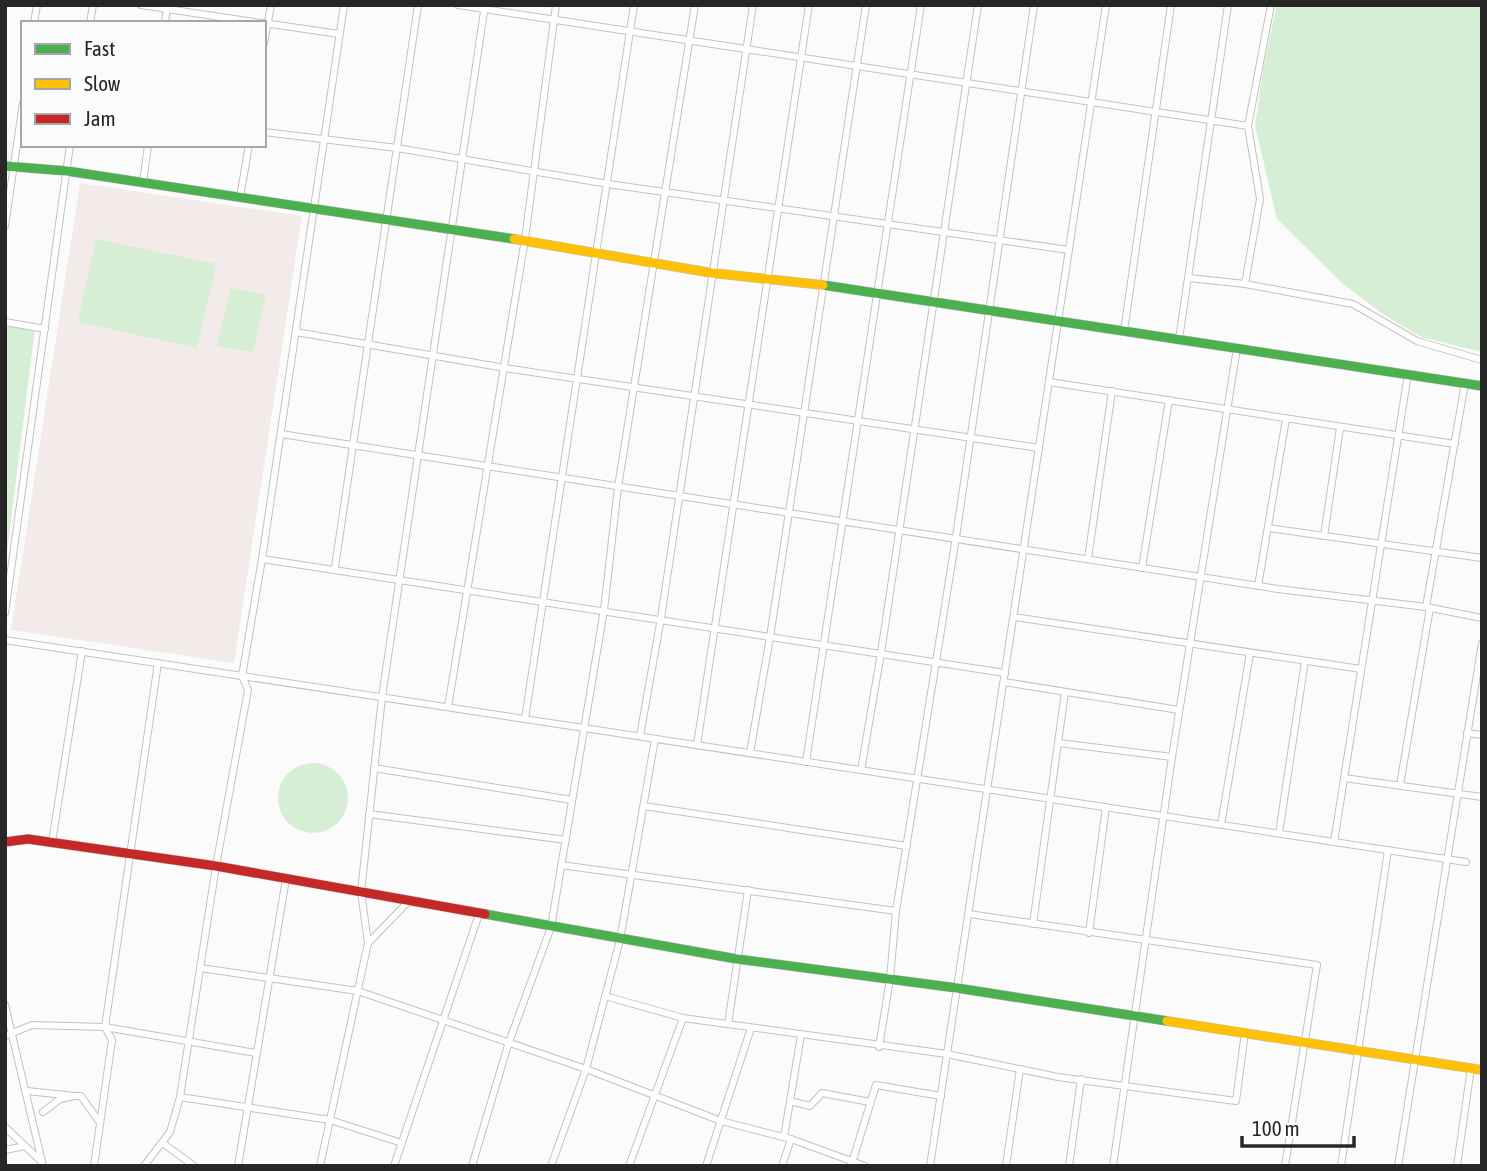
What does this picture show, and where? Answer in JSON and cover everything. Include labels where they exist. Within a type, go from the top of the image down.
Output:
[{"type":"street","points":[[141,5],[252,21]]},
{"type":"street","points":[[144,1166],[164,1144],[180,1097],[216,866],[248,690],[242,676],[262,559],[344,5]]},
{"type":"street","points":[[335,567],[418,5]]},
{"type":"street","points":[[458,5],[911,73],[1155,114],[1213,119],[1248,126]]},
{"type":"street","points":[[448,707],[525,239],[556,5]]},
{"type":"street","points":[[525,719],[575,378],[635,5]]},
{"type":"street","points":[[472,1166],[508,1045],[551,927],[604,610],[618,487],[695,5]]},
{"type":"street","points":[[640,736],[661,618],[677,496],[753,5]]},
{"type":"street","points":[[696,745],[809,5]]},
{"type":"street","points":[[750,753],[790,512],[866,5]]},
{"type":"street","points":[[806,762],[921,5]]},
{"type":"street","points":[[861,770],[900,529],[978,5]]},
{"type":"street","points":[[879,1046],[890,979],[896,911],[1001,243],[1034,5]]},
{"type":"street","points":[[930,1166],[1106,5]]},
{"type":"street","points":[[1124,331],[1171,5]]},
{"type":"street","points":[[1179,339],[1228,5]]},
{"type":"street","points":[[1245,284],[1260,199],[1248,126],[1271,5]]},
{"type":"street","points":[[320,1166],[368,943],[360,892],[382,697],[484,7]]},
{"type":"street","points":[[266,23],[339,34]]},
{"type":"street","points":[[5,226],[10,165],[21,113]]},
{"type":"street","points":[[266,132],[397,148],[608,184],[779,207],[1001,243],[1069,250]]},
{"type":"street","points":[[5,613],[70,147]]},
{"type":"street","points":[[143,183],[148,147]]},
{"type":"street","points":[[240,197],[249,147]]},
{"type":"street","points":[[10,165],[525,239],[712,273],[878,293],[1482,386]]},
{"type":"street","points":[[1189,278],[1245,284],[1353,304],[1417,341],[1482,360]]},
{"type":"street","points":[[5,322],[45,329]]},
{"type":"street","points":[[296,331],[433,353],[505,368],[1039,449]]},
{"type":"street","points":[[1113,1166],[1179,710],[1225,408],[1237,348]]},
{"type":"street","points":[[1334,842],[1408,374]]},
{"type":"street","points":[[1049,382],[1455,444]]},
{"type":"street","points":[[1400,785],[1465,383]]},
{"type":"street","points":[[1088,559],[1112,391]]},
{"type":"street","points":[[1142,568],[1168,400]]},
{"type":"street","points":[[1258,586],[1286,419]]},
{"type":"street","points":[[1324,536],[1340,428]]},
{"type":"street","points":[[281,434],[1258,586],[1428,607],[1482,618]]},
{"type":"street","points":[[1268,528],[1482,558]]},
{"type":"street","points":[[262,559],[335,567],[469,591],[661,618],[712,629],[1005,673]]},
{"type":"street","points":[[1014,617],[1361,669]]},
{"type":"street","points":[[5,640],[1466,862]]},
{"type":"street","points":[[1398,1166],[1467,733],[1480,673],[1482,643]]},
{"type":"street","points":[[51,842],[82,651]]},
{"type":"street","points":[[1221,825],[1250,653]]},
{"type":"street","points":[[1279,833],[1305,661]]},
{"type":"street","points":[[94,1166],[112,1040],[105,1027],[158,663]]},
{"type":"street","points":[[1004,682],[1179,710]]},
{"type":"street","points":[[1032,924],[1065,692]]},
{"type":"street","points":[[1467,733],[1482,735]]},
{"type":"street","points":[[551,1166],[586,1069],[620,940],[634,873],[655,739]]},
{"type":"street","points":[[1059,743],[1172,757]]},
{"type":"street","points":[[374,768],[572,800]]},
{"type":"street","points":[[1344,778],[1482,797]]},
{"type":"street","points":[[644,806],[906,846]]},
{"type":"street","points":[[1089,933],[1106,807]]},
{"type":"street","points":[[369,814],[566,840]]},
{"type":"street","points":[[5,842],[28,839],[216,866],[737,959],[957,988],[1133,1018],[1245,1032],[1477,1069],[1457,1166]]},
{"type":"street","points":[[1341,1166],[1388,850]]},
{"type":"street","points":[[561,865],[896,911]]},
{"type":"street","points":[[238,1166],[286,879]]},
{"type":"street","points":[[727,1024],[748,890]]},
{"type":"street","points":[[368,943],[409,901]]},
{"type":"street","points":[[394,1166],[479,914]]},
{"type":"street","points":[[969,914],[1144,942],[1317,965],[1285,1166]]},
{"type":"street","points":[[200,968],[358,991],[508,1045],[586,1069],[655,1098],[721,1121],[788,1138],[865,1166]]},
{"type":"street","points":[[605,996],[683,1018],[947,1054],[1081,1079],[1236,1101],[1245,1032]]},
{"type":"street","points":[[5,1005],[43,1164]]},
{"type":"street","points":[[629,1166],[683,1018]]},
{"type":"street","points":[[5,1036],[32,1025],[105,1027],[188,1044],[256,1054]]},
{"type":"street","points":[[706,1166],[751,1028]]},
{"type":"street","points":[[782,1166],[801,1035]]},
{"type":"street","points":[[1006,1166],[1020,1069]]},
{"type":"street","points":[[1069,1166],[1081,1079]]},
{"type":"street","points":[[851,1163],[876,1085],[941,1096]]},
{"type":"street","points":[[27,1091],[81,1096],[100,1123]]},
{"type":"street","points":[[790,1101],[810,1106],[822,1093],[870,1102]]},
{"type":"street","points":[[43,1112],[60,1100],[75,1096]]},
{"type":"street","points":[[180,1097],[330,1120],[402,1143]]},
{"type":"street","points":[[5,1127],[43,1164]]},
{"type":"street","points":[[164,1144],[194,1166]]},
{"type":"street","points":[[5,1150],[26,1146]]},
{"type":"shaded area","points":[[80,183],[302,216],[234,663],[11,630]]},
{"type":"green space","points":[[1277,5],[1482,5],[1482,352],[1421,337],[1380,312],[1342,283],[1277,219],[1255,126],[1264,64]]},
{"type":"green space","points":[[96,239],[216,264],[197,348],[78,322]]},
{"type":"green space","points":[[231,288],[266,295],[253,352],[217,346]]},
{"type":"green space","points":[[5,324],[35,328],[5,568]]},
{"type":"green space","points":[[320,763],[333,769],[342,778],[346,784],[346,812],[338,823],[327,831],[306,833],[288,823],[280,812],[278,791],[288,773],[299,765]]},
{"type":"traffic: fast","points":[[5,166],[67,171],[514,239]]},
{"type":"traffic: fast","points":[[823,285],[1482,386]]},
{"type":"traffic: fast","points":[[485,914],[737,959],[957,988],[1167,1021]]},
{"type":"traffic: slow","points":[[514,239],[712,273],[823,285]]},
{"type":"traffic: slow","points":[[1167,1021],[1482,1070]]},
{"type":"traffic: jam","points":[[5,842],[28,839],[216,866],[485,914]]}]
